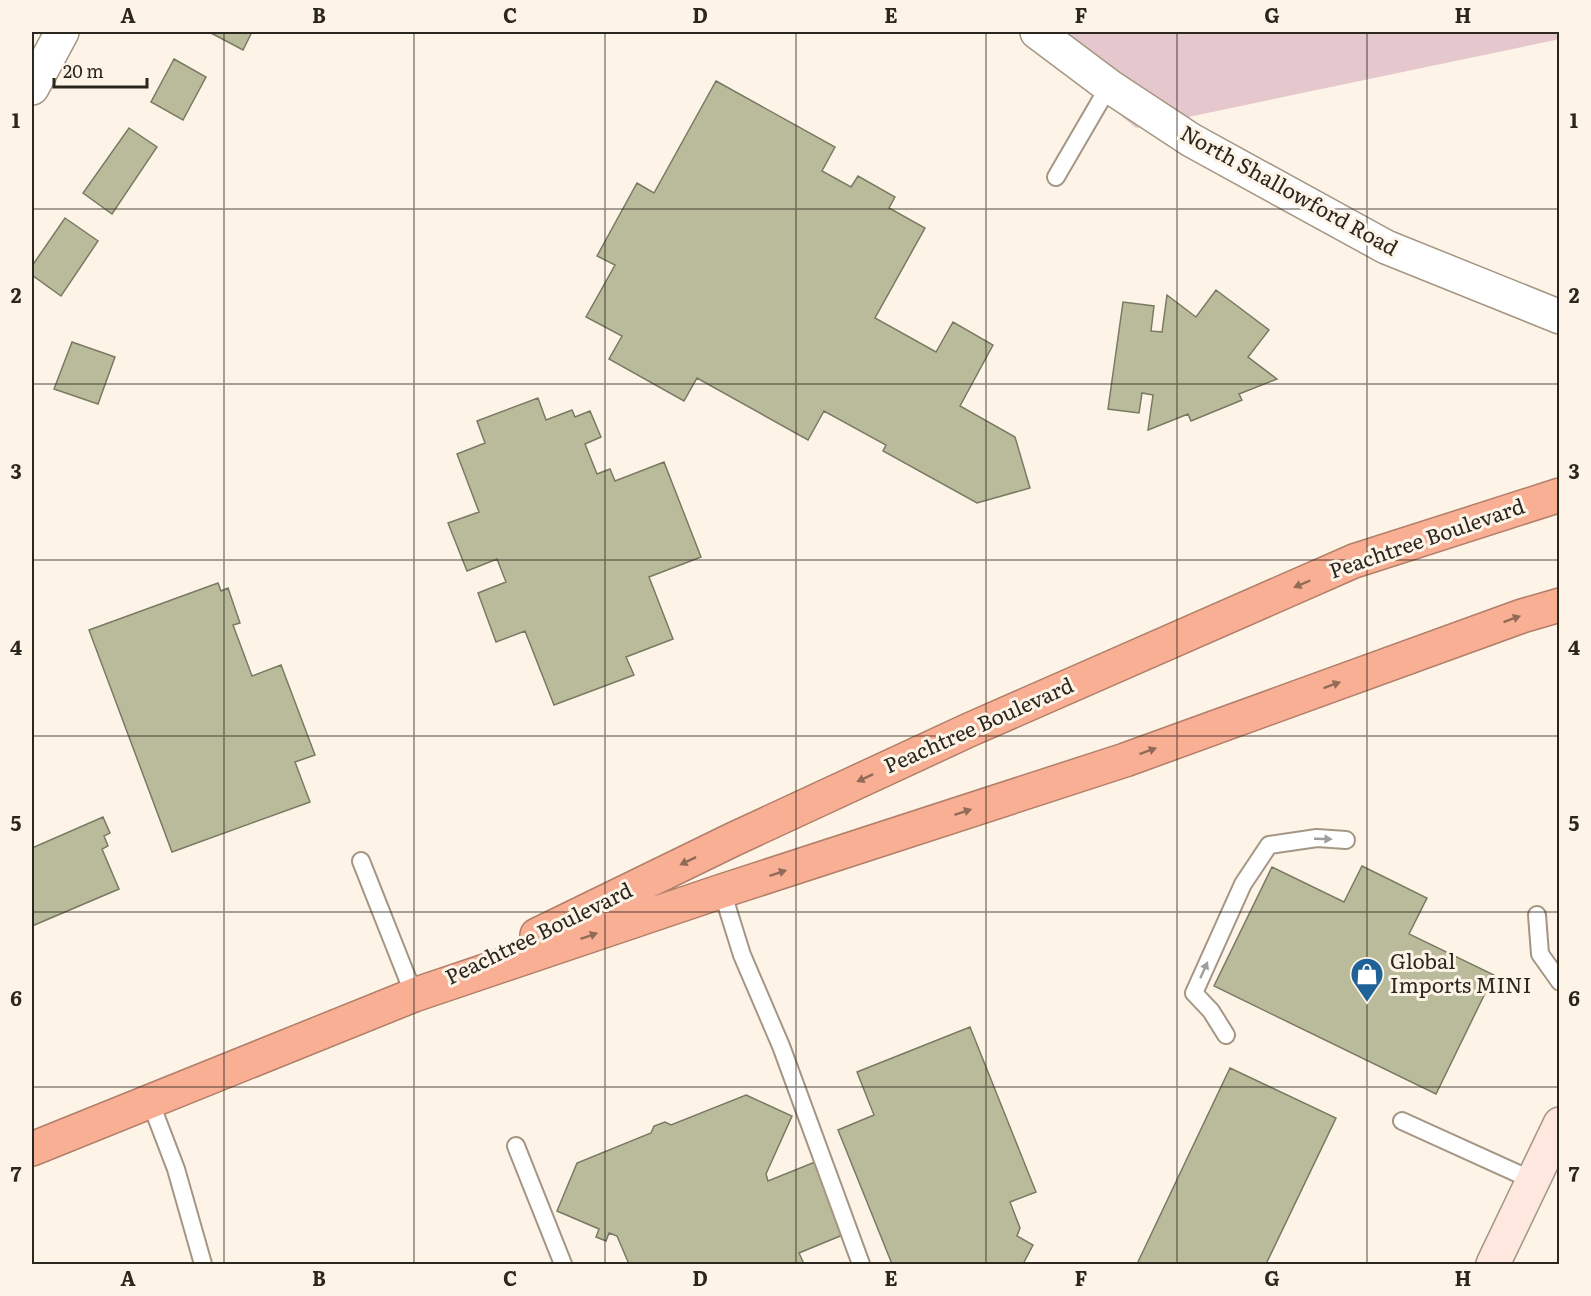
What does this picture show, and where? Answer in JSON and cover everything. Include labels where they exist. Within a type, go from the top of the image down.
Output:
[{"type":"highway","name":"Peachtree Boulevard","points":[[414,995],[734,839],[969,729],[1354,561],[1560,495]]},
{"type":"highway","name":"Peachtree Boulevard","points":[[32,1149],[414,995],[722,891],[1125,760],[1522,616],[1560,605]]},
{"type":"street","points":[[32,88],[62,32]]},
{"type":"street","name":"North Shallowford Road","points":[[1037,32],[1109,86],[1191,140],[1386,247],[1560,317]]},
{"type":"street","points":[[1499,1263],[1533,1180],[1560,1124]]},
{"type":"lane","points":[[1056,177],[1109,86]]},
{"type":"lane","points":[[1226,1035],[1211,1011],[1194,993],[1243,884],[1269,845],[1317,838],[1346,840]]},
{"type":"lane","points":[[361,861],[414,995]]},
{"type":"lane","points":[[722,891],[742,955],[781,1046],[861,1264]]},
{"type":"lane","points":[[1537,915],[1540,954],[1560,982]]},
{"type":"lane","points":[[150,1101],[176,1169],[203,1264]]},
{"type":"lane","points":[[1402,1121],[1533,1180]]},
{"type":"lane","points":[[516,1146],[563,1264]]},
{"type":"shaded area","points":[[1020,32],[1559,32],[1560,39],[1136,128]]},
{"type":"building","points":[[209,32],[252,32],[243,50]]},
{"type":"building","points":[[174,59],[206,77],[183,120],[151,102]]},
{"type":"building","points":[[716,81],[835,147],[822,171],[851,187],[858,176],[895,197],[889,208],[925,228],[875,318],[936,352],[953,322],[993,345],[960,406],[1015,437],[1030,488],[977,503],[883,451],[886,445],[824,411],[808,440],[697,378],[684,401],[609,359],[622,336],[586,317],[615,265],[597,256],[637,183],[654,193]]},
{"type":"building","points":[[129,128],[157,147],[112,214],[83,193]]},
{"type":"building","points":[[65,218],[98,241],[61,296],[32,275],[32,266]]},
{"type":"building","points":[[1216,290],[1269,330],[1248,357],[1277,379],[1239,394],[1242,400],[1191,421],[1188,414],[1148,430],[1153,395],[1142,393],[1139,413],[1108,409],[1123,302],[1154,306],[1151,331],[1162,332],[1167,295],[1196,317]]},
{"type":"building","points":[[72,342],[115,357],[98,404],[54,389]]},
{"type":"building","points":[[538,398],[546,420],[572,410],[575,417],[590,411],[601,437],[585,444],[597,474],[610,469],[615,481],[664,462],[701,557],[649,577],[673,639],[626,657],[634,675],[554,705],[525,631],[496,642],[478,593],[506,582],[497,559],[467,571],[448,523],[479,512],[457,454],[485,443],[477,421]]},
{"type":"building","points":[[218,583],[221,591],[228,588],[240,623],[233,625],[252,676],[281,665],[315,755],[295,762],[310,802],[172,852],[89,630]]},
{"type":"building","points":[[103,817],[110,833],[104,836],[108,846],[102,849],[119,889],[32,926],[32,848]]},
{"type":"building","points":[[1362,866],[1427,898],[1409,934],[1494,975],[1436,1094],[1214,986],[1272,867],[1344,902]]},
{"type":"building","points":[[970,1027],[1036,1192],[1010,1202],[1020,1228],[1017,1236],[1033,1245],[1023,1264],[892,1264],[838,1130],[874,1115],[857,1072]]},
{"type":"building","points":[[1230,1068],[1336,1118],[1266,1264],[1137,1264]]},
{"type":"building","points":[[746,1095],[792,1116],[766,1174],[768,1181],[815,1162],[845,1234],[799,1253],[804,1264],[629,1264],[617,1236],[609,1233],[606,1241],[596,1237],[599,1229],[557,1211],[577,1163],[651,1133],[654,1126],[665,1122],[671,1125]]},
{"type":"place","name":"Global Imports MINI","points":[[1367,1003]]}]
